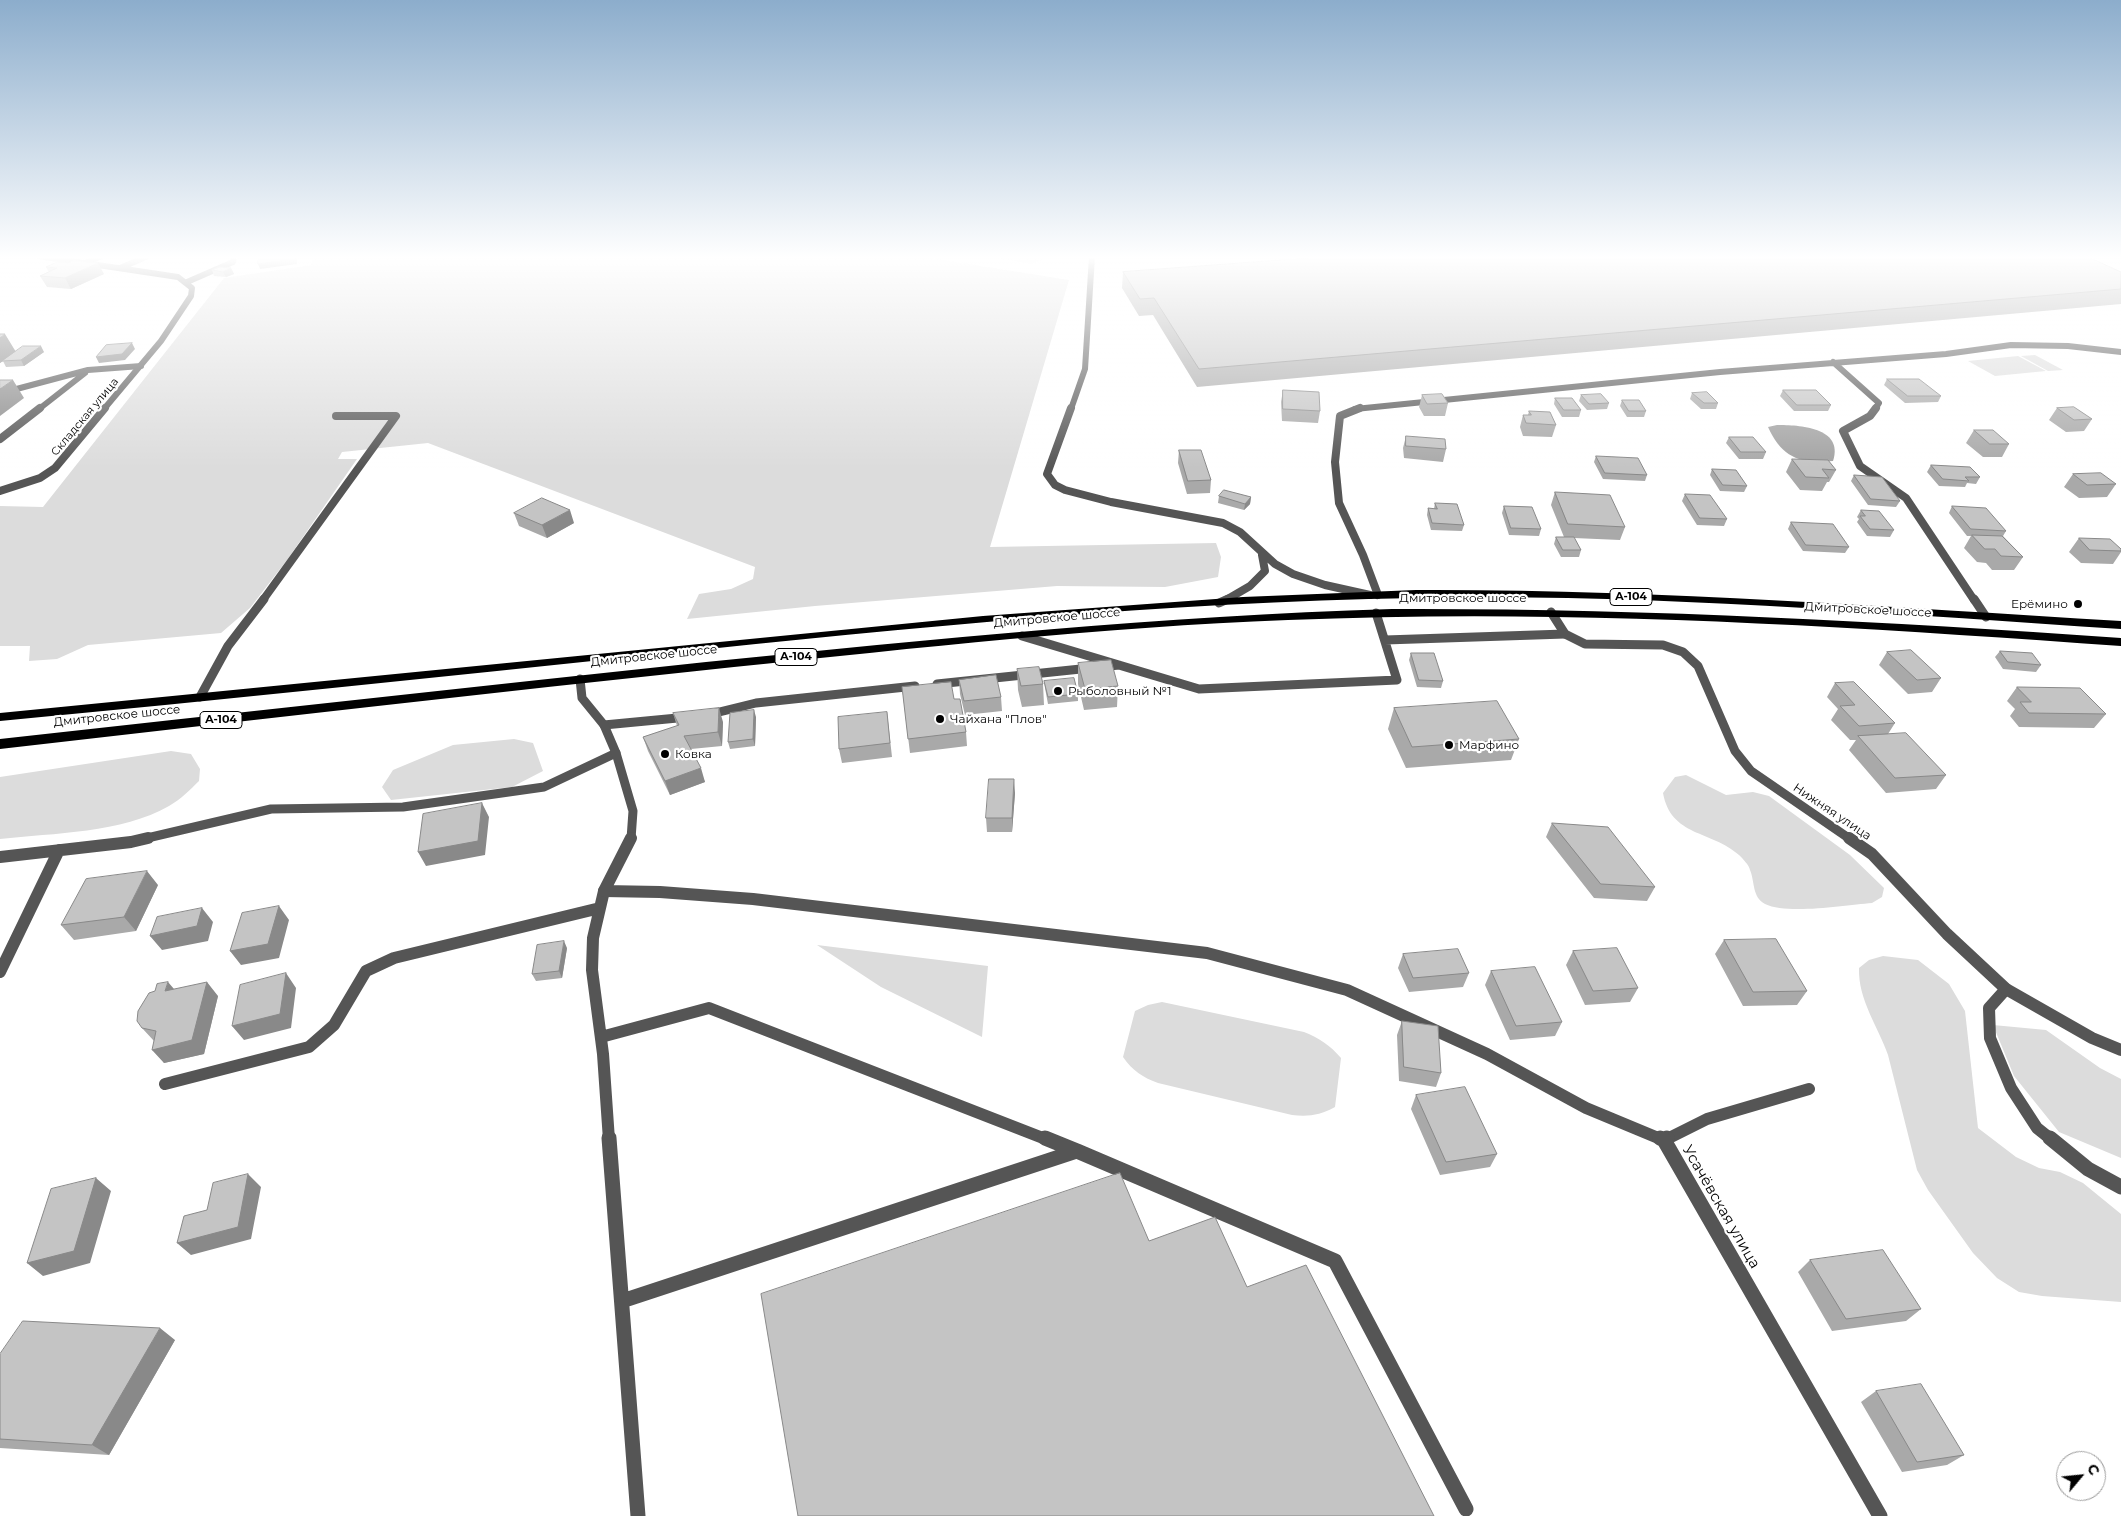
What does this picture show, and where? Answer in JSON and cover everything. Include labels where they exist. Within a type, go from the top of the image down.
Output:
[{"type":"highway","name":"Дмитровское шоссе","points":[[0,717],[915,625],[1218,603],[1374,595],[1596,596],[1788,605],[2121,625]]},
{"type":"highway","name":"Дмитровское шоссе","points":[[0,744],[580,679],[1022,636],[1286,616],[1376,613],[1604,612],[1793,621],[2121,642]]},
{"type":"street","name":"Складская улица","points":[[0,491],[40,478],[55,468],[161,342],[171,327]]},
{"type":"street","points":[[1087,327],[1086,369],[1047,474],[1056,487],[1089,497],[1181,513],[1225,524],[1240,531],[1253,542],[1262,555],[1283,569],[1307,579],[1374,595],[1363,555],[1339,503],[1335,462],[1340,416],[1357,408],[1833,362],[1946,354],[2011,345],[2068,346],[2121,352]]},
{"type":"street","points":[[1833,362],[1879,403],[1870,416],[1843,431],[1860,466],[1906,498],[1986,618]]},
{"type":"street","points":[[0,391],[9,391],[88,370],[141,366]]},
{"type":"street","points":[[0,439],[88,370]]},
{"type":"street","points":[[200,697],[228,646],[287,569],[396,416],[336,416]]},
{"type":"street","points":[[1218,603],[1244,592],[1258,581],[1265,571],[1262,555]]},
{"type":"street","points":[[1384,640],[1564,634],[1551,612]]},
{"type":"street","points":[[1022,636],[1199,689],[1397,680],[1376,613]]},
{"type":"street","name":"Нижняя улица","points":[[1564,634],[1585,644],[1663,644],[1683,652],[1698,666],[1735,752],[1751,771],[1872,854],[1947,934],[2006,988],[2092,1038],[2121,1050]]},
{"type":"street","points":[[604,725],[699,716],[756,703],[1119,665]]},
{"type":"street","points":[[580,679],[582,698],[604,725],[616,753],[633,811],[631,840],[604,891],[593,938],[592,970],[601,1037],[638,1516]]},
{"type":"street","points":[[0,857],[131,842],[271,809],[403,807],[544,787],[616,753]]},
{"type":"street","points":[[0,972],[59,850]]},
{"type":"street","name":"Усачёвская улица","points":[[604,891],[660,892],[753,898],[1206,953],[1347,990],[1487,1054],[1586,1108],[1664,1140],[1880,1516]]},
{"type":"street","points":[[165,1084],[308,1047],[334,1025],[366,971],[394,958],[600,908]]},
{"type":"street","points":[[2006,988],[1989,1008],[1990,1038],[2011,1088],[2037,1128],[2088,1169],[2121,1187]]},
{"type":"street","points":[[601,1037],[709,1008],[1077,1151],[1335,1261],[1466,1509]]},
{"type":"street","points":[[1664,1140],[1707,1119],[1809,1088]]},
{"type":"street","points":[[622,1301],[1077,1151]]},
{"type":"shaded area","points":[[185,327],[1055,327],[990,547],[1216,543],[1221,557],[1218,577],[1165,587],[1057,586],[815,606],[687,619],[699,594],[731,589],[753,579],[755,567],[428,443],[342,452],[338,459],[357,459],[287,560],[250,608],[221,633],[88,645],[57,659],[29,661],[30,646],[0,646],[0,506],[43,507]]},
{"type":"shaded area","points":[[2035,355],[2063,370],[2048,371],[2021,356]]},
{"type":"shaded area","points":[[2018,356],[2046,371],[1995,376],[1968,361]]},
{"type":"shaded area","points":[[1777,425],[1807,427],[1826,435],[1832,441],[1835,450],[1833,461],[1811,461],[1793,457],[1779,446],[1768,427]]},
{"type":"shaded area","points":[[514,739],[533,743],[543,771],[512,787],[391,800],[382,787],[393,770],[453,745]]},
{"type":"shaded area","points":[[171,751],[191,754],[200,769],[199,781],[169,806],[130,822],[109,827],[0,839],[0,777]]},
{"type":"shaded area","points":[[1686,775],[1726,795],[1753,792],[1769,796],[1850,855],[1884,888],[1882,897],[1872,903],[1802,909],[1788,909],[1765,904],[1758,897],[1754,889],[1752,875],[1746,862],[1739,855],[1728,847],[1683,825],[1674,818],[1667,807],[1663,793],[1675,777]]},
{"type":"shaded area","points":[[817,945],[988,966],[982,1037],[881,987]]},
{"type":"shaded area","points":[[1883,956],[1918,960],[1949,984],[1965,1011],[1978,1128],[2016,1157],[2039,1168],[2060,1172],[2083,1183],[2121,1214],[2121,1302],[2042,1296],[2019,1292],[1997,1278],[1973,1253],[1928,1190],[1917,1170],[1888,1055],[1869,1013],[1862,991],[1859,968],[1869,960]]},
{"type":"shaded area","points":[[1162,1002],[1304,1032],[1319,1039],[1333,1049],[1341,1058],[1335,1107],[1314,1115],[1292,1115],[1158,1083],[1143,1076],[1134,1070],[1123,1057],[1135,1011],[1148,1005]]},
{"type":"shaded area","points":[[1993,1025],[2046,1030],[2100,1068],[2121,1079],[2121,1158],[2059,1132],[2014,1076]]},
{"type":"building","points":[[1172,327],[1686,327],[1199,369]]},
{"type":"building","points":[[132,343],[122,354],[96,357],[106,345]]},
{"type":"building","points":[[23,346],[41,346],[21,360],[2,361]]},
{"type":"building","points":[[1887,379],[1919,379],[1941,396],[1908,396]]},
{"type":"building","points":[[0,380],[13,380],[0,389]]},
{"type":"building","points":[[1283,390],[1319,392],[1320,411],[1283,409]]},
{"type":"building","points":[[1783,390],[1816,390],[1831,405],[1797,405]]},
{"type":"building","points":[[1707,392],[1718,403],[1704,403],[1692,393]]},
{"type":"building","points":[[1442,394],[1448,403],[1427,404],[1422,395]]},
{"type":"building","points":[[1601,394],[1609,403],[1589,404],[1581,395]]},
{"type":"building","points":[[1555,398],[1572,398],[1581,410],[1564,410]]},
{"type":"building","points":[[1622,400],[1639,400],[1646,411],[1629,411]]},
{"type":"building","points":[[2074,407],[2092,419],[2074,420],[2057,408]]},
{"type":"building","points":[[1529,411],[1550,412],[1556,425],[1526,423],[1523,415],[1531,415]]},
{"type":"building","points":[[1974,430],[1993,430],[2009,444],[1990,444]]},
{"type":"building","points":[[1406,436],[1445,439],[1446,449],[1406,446]]},
{"type":"building","points":[[1729,437],[1753,437],[1766,452],[1741,452]]},
{"type":"building","points":[[1179,450],[1201,450],[1211,480],[1188,481]]},
{"type":"building","points":[[1596,456],[1638,458],[1647,475],[1605,473]]},
{"type":"building","points":[[1792,459],[1828,460],[1836,470],[1822,469],[1829,478],[1806,477]]},
{"type":"building","points":[[1931,465],[1970,467],[1980,477],[1965,477],[1969,481],[1943,479]]},
{"type":"building","points":[[1712,469],[1736,470],[1747,486],[1723,485]]},
{"type":"building","points":[[2101,473],[2116,484],[2087,485],[2073,474]]},
{"type":"building","points":[[1854,475],[1882,477],[1900,501],[1871,499]]},
{"type":"building","points":[[1224,490],[1251,497],[1245,504],[1219,496]]},
{"type":"building","points":[[1555,492],[1610,495],[1625,527],[1568,524]]},
{"type":"building","points":[[1685,494],[1710,495],[1727,519],[1700,518]]},
{"type":"building","points":[[542,498],[570,510],[542,525],[514,513]]},
{"type":"building","points":[[1435,503],[1457,504],[1464,525],[1432,523],[1428,508],[1437,509]]},
{"type":"building","points":[[1504,506],[1532,507],[1541,529],[1511,528]]},
{"type":"building","points":[[1952,506],[1986,508],[2006,531],[1971,529]]},
{"type":"building","points":[[1861,510],[1879,511],[1894,530],[1870,529],[1860,516],[1865,516]]},
{"type":"building","points":[[1791,522],[1833,524],[1849,547],[1806,545]]},
{"type":"building","points":[[1972,535],[2002,536],[2023,557],[2001,556],[1995,549],[1985,549]]},
{"type":"building","points":[[1556,537],[1574,537],[1581,550],[1563,550]]},
{"type":"building","points":[[2079,538],[2110,539],[2121,551],[2090,550]]},
{"type":"building","points":[[1911,650],[1941,678],[1917,680],[1887,652]]},
{"type":"building","points":[[2000,651],[2032,653],[2041,665],[2008,662]]},
{"type":"building","points":[[1411,653],[1434,653],[1443,681],[1419,680]]},
{"type":"building","points":[[1111,660],[1118,686],[1085,689],[1078,663]]},
{"type":"building","points":[[1039,667],[1043,684],[1021,686],[1017,669]]},
{"type":"building","points":[[996,675],[1001,697],[964,701],[959,680]]},
{"type":"building","points":[[1074,678],[1078,694],[1048,697],[1044,681]]},
{"type":"building","points":[[951,682],[954,699],[960,699],[966,732],[908,739],[902,687]]},
{"type":"building","points":[[1854,682],[1895,723],[1859,726],[1840,706],[1855,705],[1835,683]]},
{"type":"building","points":[[2017,687],[2080,688],[2106,714],[2029,713],[2020,702],[2031,702]]},
{"type":"building","points":[[1497,701],[1519,739],[1412,747],[1394,708]]},
{"type":"building","points":[[719,708],[718,732],[684,736],[701,768],[665,781],[643,737],[679,725],[673,713]]},
{"type":"building","points":[[754,710],[753,739],[728,742],[730,713]]},
{"type":"building","points":[[887,712],[890,743],[839,749],[838,717]]},
{"type":"building","points":[[1906,733],[1946,775],[1895,778],[1858,736]]},
{"type":"building","points":[[989,779],[1014,779],[1012,818],[986,818]]},
{"type":"building","points":[[482,803],[478,841],[418,852],[423,814]]},
{"type":"building","points":[[1552,823],[1608,827],[1655,887],[1601,884]]},
{"type":"building","points":[[147,871],[124,917],[61,925],[86,879]]},
{"type":"building","points":[[279,906],[268,944],[230,951],[242,913]]},
{"type":"building","points":[[202,908],[197,926],[150,936],[157,917]]},
{"type":"building","points":[[1776,939],[1807,991],[1753,992],[1724,940]]},
{"type":"building","points":[[564,941],[559,971],[532,974],[537,945]]},
{"type":"building","points":[[1617,948],[1638,988],[1593,991],[1573,951]]},
{"type":"building","points":[[1458,949],[1469,973],[1413,978],[1403,954]]},
{"type":"building","points":[[1535,967],[1562,1022],[1516,1026],[1491,971]]},
{"type":"building","points":[[286,973],[280,1014],[232,1026],[240,985]]},
{"type":"building","points":[[168,982],[165,991],[207,982],[192,1040],[152,1050],[156,1031],[142,1028],[137,1021],[138,1011],[149,993],[155,991],[157,984]]},
{"type":"building","points":[[1402,1021],[1438,1026],[1441,1073],[1404,1067]]},
{"type":"building","points":[[1465,1087],[1497,1154],[1446,1162],[1416,1095]]},
{"type":"building","points":[[1120,1173],[1149,1241],[1215,1217],[1247,1287],[1306,1265],[1434,1516],[798,1516],[761,1294]]},
{"type":"building","points":[[248,1174],[238,1227],[177,1243],[184,1216],[207,1210],[213,1183]]},
{"type":"building","points":[[96,1178],[74,1251],[27,1263],[51,1189]]},
{"type":"building","points":[[1883,1250],[1921,1309],[1846,1319],[1810,1260]]},
{"type":"building","points":[[23,1321],[160,1328],[92,1445],[0,1439],[0,1354]]},
{"type":"building","points":[[1921,1384],[1964,1455],[1917,1462],[1876,1391]]},
{"type":"place","name":"Ерёмино","points":[[2078,604]]},
{"type":"place","name":"Рыболовный №1","points":[[1058,691]]},
{"type":"place","name":"Чайхана \"Плов\"","points":[[940,719]]},
{"type":"place","name":"Марфино","points":[[1449,745]]},
{"type":"place","name":"Ковка","points":[[665,754]]}]
